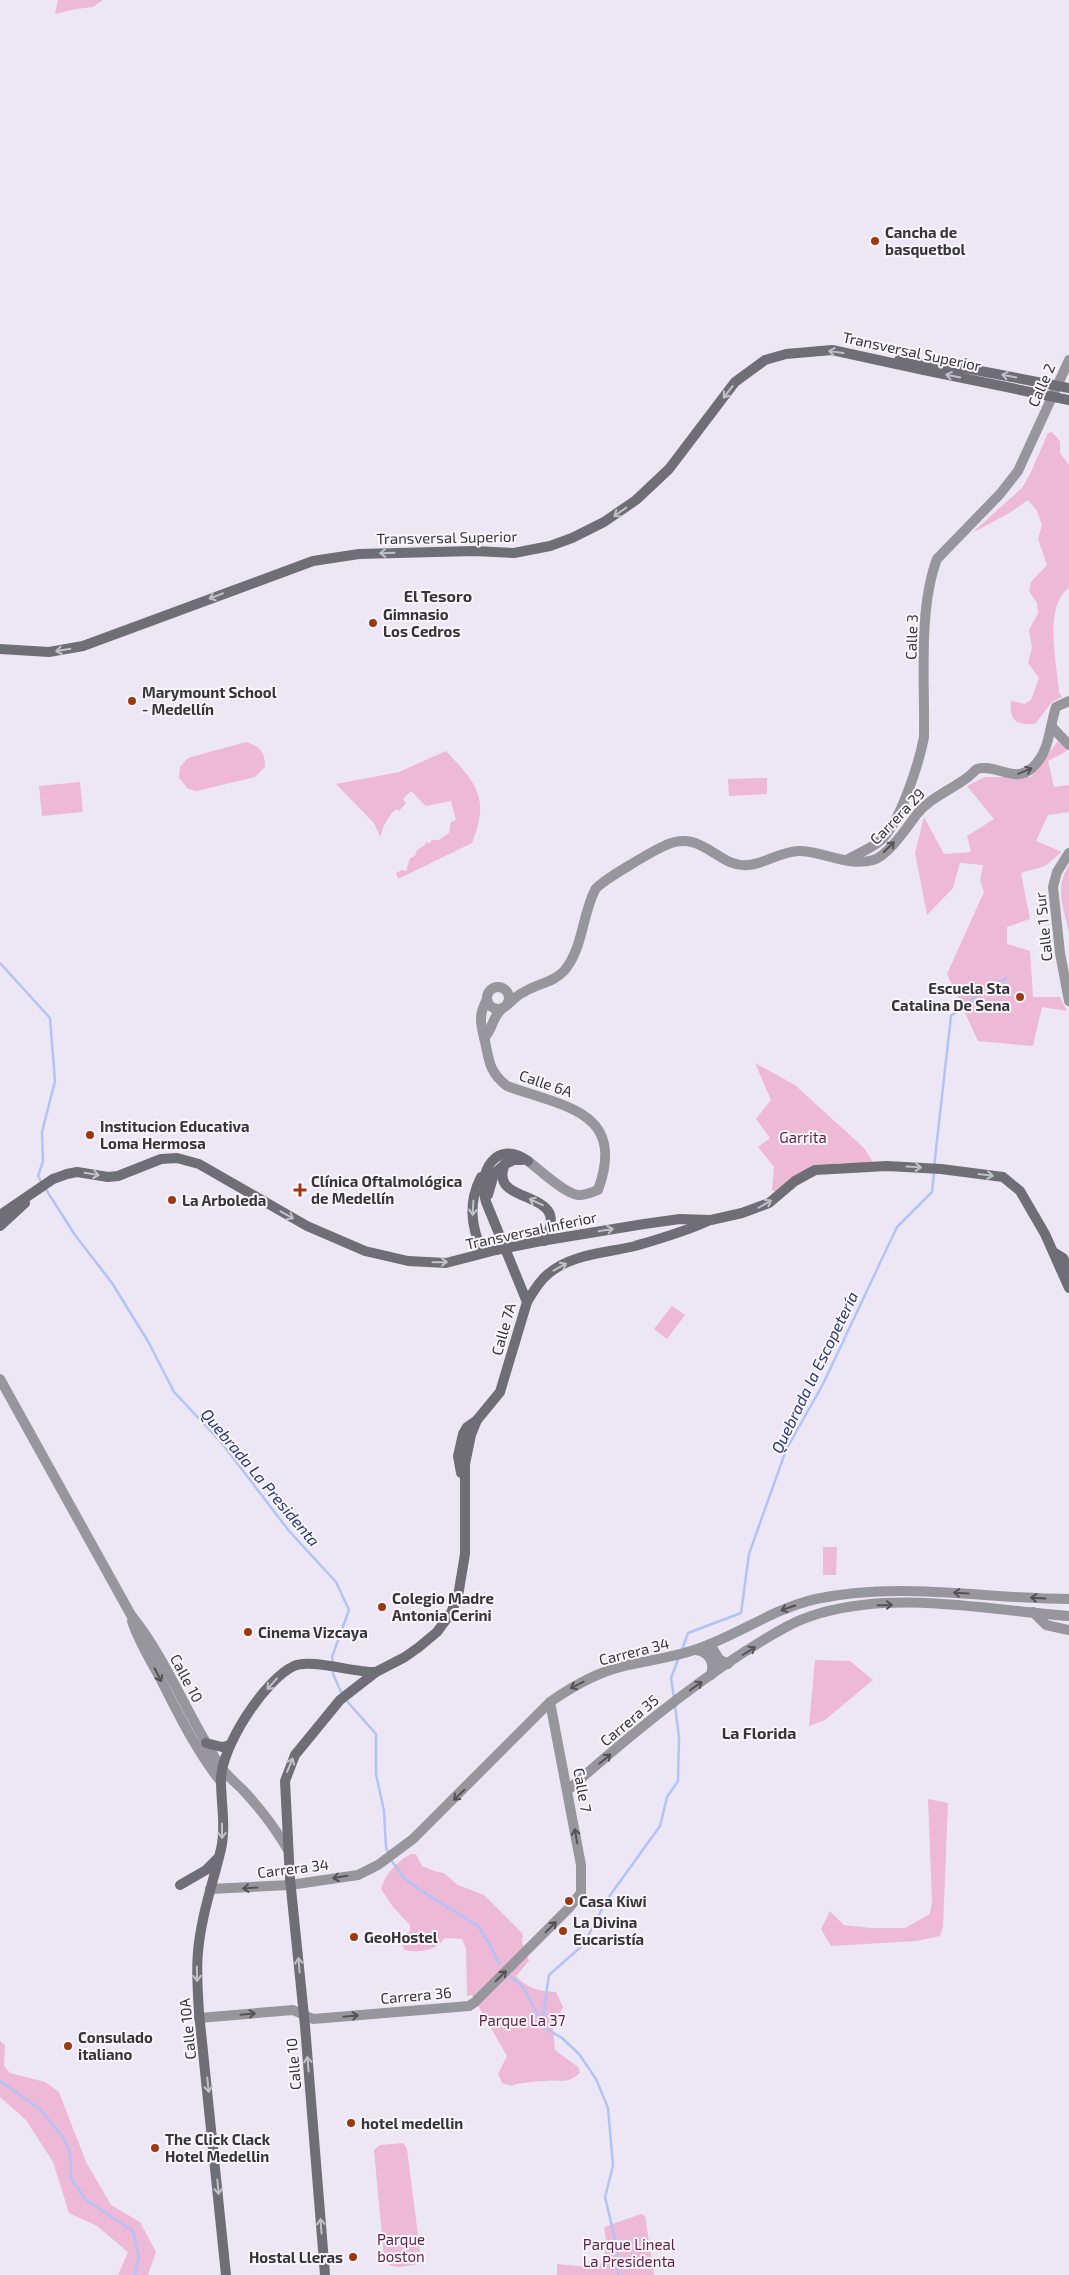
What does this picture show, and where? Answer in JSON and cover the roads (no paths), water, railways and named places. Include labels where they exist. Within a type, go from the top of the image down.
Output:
[{"type":"main road","name":"Transversal Superior","points":[[0,649],[48,652],[83,646],[287,569],[313,561],[359,554],[474,551],[514,553],[550,546],[572,538],[604,522],[636,500],[669,469],[735,382],[765,360],[786,354],[832,350],[1069,400]]},
{"type":"main road","points":[[883,362],[893,360],[920,361],[1069,388]]},
{"type":"main road","points":[[483,1252],[476,1236],[472,1208],[476,1190],[491,1167],[507,1154],[519,1156],[528,1161]]},
{"type":"main road","name":"Transversal Inferior","points":[[3,1212],[32,1195],[53,1179],[77,1172],[108,1177],[118,1176],[161,1159],[177,1158],[199,1164],[307,1226],[365,1251],[408,1261],[446,1263],[483,1252],[543,1241],[680,1219],[711,1220],[758,1208],[769,1202],[800,1177],[816,1170],[887,1166],[941,1169],[1003,1177],[1020,1191],[1052,1251],[1069,1288]]},
{"type":"main road","points":[[491,1167],[514,1160],[528,1161]]},
{"type":"main road","points":[[505,1164],[502,1175],[509,1188],[517,1194],[538,1201],[549,1212],[552,1223],[543,1241]]},
{"type":"main road","name":"Calle 7A","points":[[464,1484],[458,1456],[463,1434],[467,1426],[477,1420],[500,1392],[527,1302],[483,1190],[484,1177],[491,1167]]},
{"type":"main road","points":[[0,1226],[20,1210],[32,1195]]},
{"type":"main road","points":[[527,1302],[547,1274],[567,1262],[634,1246],[711,1220]]},
{"type":"main road","name":"Transversal Inferior","points":[[1052,1251],[1063,1258],[1069,1270]]},
{"type":"main road","name":"Calle 7A","points":[[344,1697],[376,1672],[405,1657],[437,1632],[451,1613],[458,1596],[465,1554],[464,1484],[467,1450],[477,1420]]},
{"type":"main road","points":[[454,1440],[458,1456]]},
{"type":"main road","name":"Calle 10A","points":[[226,2275],[199,2018],[198,1953],[222,1836],[220,1782],[222,1769],[230,1745],[255,1704],[285,1671],[303,1663],[355,1671],[376,1672]]},
{"type":"main road","name":"Calle 10","points":[[325,2275],[304,2014],[290,1885],[284,1781],[295,1755],[344,1697]]},
{"type":"main road","points":[[206,1743],[222,1746],[230,1745]]},
{"type":"main road","points":[[180,1885],[206,1870],[219,1857]]},
{"type":"street","name":"Calle 2","points":[[1041,422],[1069,360]]},
{"type":"street","name":"Calle 3","points":[[845,860],[881,840],[894,824],[921,753],[924,737],[927,606],[933,570],[937,559],[1010,483],[1018,471],[1041,422]]},
{"type":"street","name":"Carrera 29","points":[[505,1007],[524,992],[553,979],[564,971],[572,957],[596,888],[662,847],[688,843],[708,847],[731,862],[743,865],[752,865],[788,852],[798,851],[845,860],[872,860],[880,857],[894,843],[930,802],[978,769],[992,769],[1012,774],[1028,771],[1033,767],[1046,746],[1056,707],[1069,701]]},
{"type":"street","points":[[1052,728],[1069,745]]},
{"type":"street","name":"Carrera 29","points":[[869,847],[867,853],[872,860]]},
{"type":"street","name":"Calle 1 Sur","points":[[1069,853],[1057,872],[1053,887],[1060,953],[1069,1000]]},
{"type":"street","points":[[505,1007],[493,1008],[487,999],[488,992],[493,988],[500,987],[524,992]]},
{"type":"street","points":[[484,1038],[489,1033],[494,1018],[505,1007],[509,996],[505,989]]},
{"type":"street","name":"Calle 6A","points":[[487,999],[483,1005],[480,1025],[487,1057],[499,1080],[507,1086],[574,1109],[596,1126],[604,1141],[605,1171],[598,1190],[586,1194],[578,1195],[570,1192],[528,1161]]},
{"type":"street","name":"Calle 10","points":[[0,1379],[131,1615],[142,1629],[170,1676],[206,1743],[222,1769],[270,1819],[288,1850]]},
{"type":"street","name":"Carrera 34","points":[[210,1889],[290,1885],[358,1875],[389,1858],[465,1789],[550,1702],[575,1685],[601,1673],[624,1666],[673,1657],[693,1651],[783,1609],[817,1599],[862,1593],[947,1592],[1069,1599]]},
{"type":"street","points":[[711,1675],[786,1627],[813,1616],[863,1605],[956,1605],[1069,1616]]},
{"type":"street","points":[[1033,1612],[1046,1625],[1069,1630]]},
{"type":"street","name":"Calle 10","points":[[131,1615],[136,1633],[168,1695],[202,1758],[220,1782]]},
{"type":"street","points":[[710,1644],[719,1659],[728,1664]]},
{"type":"street","points":[[693,1651],[707,1654],[710,1658],[713,1664],[711,1675]]},
{"type":"street","name":"Carrera 35","points":[[568,1790],[667,1707],[711,1675]]},
{"type":"street","points":[[168,1695],[188,1712]]},
{"type":"street","name":"Calle 7","points":[[550,1702],[568,1790],[583,1884]]},
{"type":"street","points":[[535,1718],[545,1716],[554,1720]]},
{"type":"street","name":"Carrera 36","points":[[199,2018],[293,2010],[313,2019],[469,2006],[476,2002],[568,1909],[581,1892],[583,1884]]},
{"type":"waterway","name":"Quebrada La Presidenta","points":[[0,963],[50,1018],[55,1081],[42,1132],[43,1161],[38,1176],[42,1183]]},
{"type":"waterway","name":"Quebrada la Escopetería","points":[[934,1167],[951,1016],[979,994],[1006,978]]},
{"type":"waterway","name":"Quebrada la Escopetería","points":[[682,1650],[688,1633],[741,1613],[749,1554],[786,1450],[823,1384],[897,1227],[932,1192],[934,1173]]},
{"type":"waterway","name":"Quebrada La Presidenta","points":[[45,1188],[75,1235],[112,1283],[149,1343],[174,1392],[221,1442],[289,1531],[336,1582],[349,1610],[332,1657],[333,1664]]},
{"type":"waterway","name":"Quebrada la Escopetería","points":[[674,1697],[671,1678],[679,1657]]},
{"type":"waterway","name":"Quebrada La Presidenta","points":[[333,1669],[333,1674],[342,1694]]},
{"type":"waterway","name":"Quebrada La Presidenta","points":[[345,1699],[376,1734],[376,1774],[384,1811],[386,1847],[389,1855]]},
{"type":"waterway","name":"Quebrada la Escopetería","points":[[542,2022],[549,1975],[584,1944],[606,1901],[660,1826],[667,1797],[678,1781],[679,1738],[675,1705]]},
{"type":"waterway","name":"Quebrada La Presidenta","points":[[391,1860],[404,1878],[478,1926],[499,1964]]},
{"type":"waterway","name":"Quebrada La Presidenta","points":[[511,1977],[523,1987],[545,2028],[562,2038],[579,2054],[596,2079],[608,2108],[613,2166],[605,2197],[618,2252],[618,2275]]},
{"type":"waterway","points":[[0,2081],[40,2109],[63,2137],[70,2153],[71,2178],[85,2199],[133,2231],[139,2257],[135,2275]]},
{"type":"place","name":"Cancha de basquetbol","points":[[875,241]]},
{"type":"place","name":"Gimnasio Los Cedros","points":[[373,623]]},
{"type":"place","name":"Marymount School - Medellín","points":[[132,701]]},
{"type":"place","name":"Escuela Sta Catalina De Sena","points":[[1020,997]]},
{"type":"place","name":"Institucion Educativa Loma Hermosa","points":[[90,1135]]},
{"type":"place","name":"Clínica Oftalmológica de Medellín","points":[[300,1190]]},
{"type":"place","name":"La Arboleda","points":[[172,1200]]},
{"type":"place","name":"Colegio Madre Antonia Cerini","points":[[382,1607]]},
{"type":"place","name":"Cinema Vizcaya","points":[[248,1632]]},
{"type":"place","name":"Casa Kiwi","points":[[569,1901]]},
{"type":"place","name":"La Divina Eucaristía","points":[[563,1931]]},
{"type":"place","name":"GeoHostel","points":[[354,1937]]},
{"type":"place","name":"Consulado italiano","points":[[68,2046]]},
{"type":"place","name":"hotel medellin","points":[[351,2123]]},
{"type":"place","name":"The Click Clack Hotel Medellin","points":[[155,2148]]},
{"type":"place","name":"Hostal Lleras","points":[[353,2257]]},
{"type":"district","name":"El Tesoro","points":[[438,595]]},
{"type":"district","name":"La Florida","points":[[759,1732]]},
{"type":"park label","name":"Garrita","points":[[803,1137]]},
{"type":"park label","name":"Parque La 37","points":[[522,2020]]},
{"type":"park label","name":"Parque boston","points":[[401,2248]]},
{"type":"park label","name":"Parque Lineal La Presidenta","points":[[629,2252]]}]
